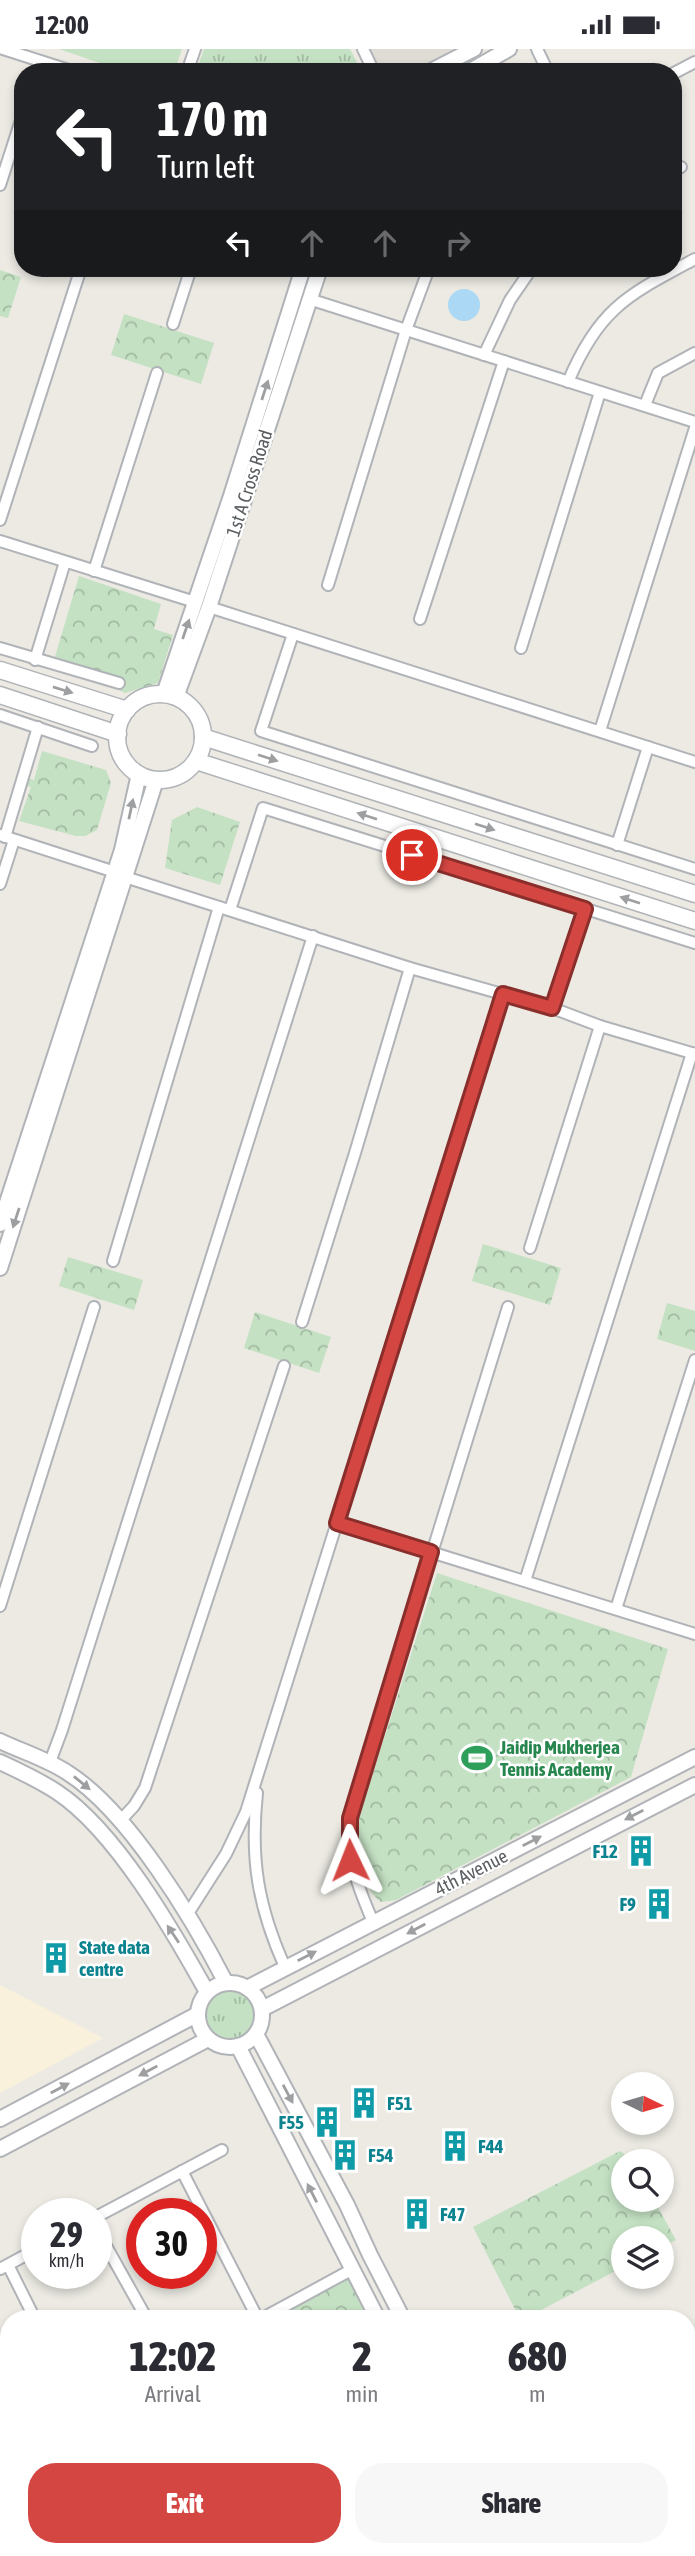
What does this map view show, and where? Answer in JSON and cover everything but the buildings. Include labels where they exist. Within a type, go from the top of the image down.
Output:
[{"type":"main road","points":[[0,670],[127,710]]},
{"type":"main road","points":[[0,695],[118,734]]},
{"type":"main road","points":[[152,695],[170,695],[186,702],[196,713],[202,727],[201,749],[196,761],[179,776],[156,780],[139,774],[125,761],[119,748],[118,734],[121,720],[127,710],[139,700],[152,695]]},
{"type":"main road","points":[[203,737],[695,894]]},
{"type":"main road","points":[[196,761],[695,921]]},
{"type":"street","points":[[4,49],[32,63]]},
{"type":"street","points":[[447,63],[474,49]]},
{"type":"street","points":[[484,63],[509,49]]},
{"type":"street","points":[[0,185],[14,142]]},
{"type":"street","points":[[0,520],[78,277]]},
{"type":"street","points":[[173,324],[188,277]]},
{"type":"street","name":"1st A Cross Road","points":[[280,367],[301,277]]},
{"type":"street","name":"1st A Cross Road","points":[[170,695],[280,367],[317,277]]},
{"type":"street","points":[[328,585],[406,330],[426,277]]},
{"type":"street","points":[[484,355],[510,300],[526,277]]},
{"type":"street","points":[[568,382],[591,335],[612,309],[630,295],[662,277]]},
{"type":"street","points":[[309,299],[695,422]]},
{"type":"street","points":[[645,405],[658,373],[695,353]]},
{"type":"street","points":[[420,619],[504,361]]},
{"type":"street","points":[[94,571],[157,373]]},
{"type":"street","points":[[522,648],[600,392]]},
{"type":"street","points":[[600,731],[695,428]]},
{"type":"street","points":[[0,541],[695,762]]},
{"type":"street","points":[[35,660],[65,562]]},
{"type":"street","points":[[293,634],[261,731],[695,869]]},
{"type":"street","points":[[0,648],[119,683]]},
{"type":"street","points":[[0,715],[92,746]]},
{"type":"street","points":[[0,884],[6,837],[38,727]]},
{"type":"street","points":[[617,845],[648,747]]},
{"type":"street","points":[[120,875],[139,774]]},
{"type":"street","points":[[0,1268],[29,1158],[120,875],[156,780]]},
{"type":"street","points":[[113,1261],[225,909],[263,808],[695,943]]},
{"type":"street","points":[[6,837],[410,968],[552,1008],[600,1026],[693,1053],[525,1581]]},
{"type":"street","points":[[552,1008],[585,909]]},
{"type":"street","points":[[50,1762],[71,1704],[313,936]]},
{"type":"street","points":[[302,1322],[410,968]]},
{"type":"street","points":[[187,1915],[212,1879],[237,1833],[260,1768],[503,994]]},
{"type":"street","points":[[530,1248],[600,1026]]},
{"type":"street","points":[[0,1224],[29,1158]]},
{"type":"street","points":[[0,1605],[94,1307]]},
{"type":"street","points":[[373,1922],[358,1888],[350,1860],[350,1818],[508,1307]]},
{"type":"street","points":[[616,1609],[695,1360]]},
{"type":"street","points":[[120,1821],[134,1807],[145,1788],[284,1366]]},
{"type":"street","points":[[337,1523],[695,1634]]},
{"type":"street","points":[[0,1741],[50,1762],[70,1774],[120,1821],[139,1844],[187,1915],[226,1983]]},
{"type":"street","name":"4th Avenue","points":[[247,1988],[695,1757]]},
{"type":"street","points":[[0,1762],[58,1792],[97,1827],[122,1857],[178,1942],[207,1993]]},
{"type":"street","points":[[260,1768],[254,1822],[255,1863],[265,1909],[285,1967]]},
{"type":"street","name":"4th Avenue","points":[[262,2009],[695,1785]]},
{"type":"street","points":[[554,1829],[564,1853]]},
{"type":"street","points":[[442,1887],[452,1909]]},
{"type":"street","points":[[233,1982],[247,1988],[259,2001],[262,2009],[262,2022],[253,2039],[228,2047],[217,2045],[208,2039],[201,2029],[198,2014],[202,1999],[207,1993],[221,1983],[233,1982]]},
{"type":"street","points":[[0,2119],[198,2014]]},
{"type":"street","points":[[256,2034],[347,2205],[398,2310]]},
{"type":"street","points":[[0,2148],[208,2039]]},
{"type":"street","points":[[238,2046],[373,2310]]},
{"type":"street","points":[[112,2208],[222,2150]]},
{"type":"street","points":[[182,2171],[255,2310]]},
{"type":"street","points":[[325,2218],[347,2205]]},
{"type":"street","points":[[112,2257],[142,2310]]},
{"type":"street","points":[[21,2258],[4,2267],[30,2310]]},
{"type":"street","points":[[277,2310],[351,2270]]},
{"type":"shaded area","points":[[369,49],[466,49],[439,63],[376,63]]},
{"type":"shaded area","points":[[0,1985],[103,2038],[0,2093]]},
{"type":"green space","points":[[59,49],[182,49],[177,63],[100,63]]},
{"type":"green space","points":[[204,49],[350,49],[357,63],[199,63]]},
{"type":"green space","points":[[0,270],[14,277],[21,277],[8,318],[0,316]]},
{"type":"green space","points":[[124,314],[214,343],[201,384],[111,355]]},
{"type":"green space","points":[[79,576],[161,604],[154,629],[173,635],[158,683],[125,693],[54,660]]},
{"type":"green space","points":[[42,751],[106,770],[111,783],[97,830],[85,836],[76,836],[19,821],[31,787],[22,785],[25,777],[34,780]]},
{"type":"green space","points":[[197,807],[240,822],[220,885],[165,868],[172,820]]},
{"type":"green space","points":[[483,1244],[561,1268],[550,1305],[472,1281]]},
{"type":"green space","points":[[68,1257],[143,1280],[134,1310],[59,1286]]},
{"type":"green space","points":[[667,1303],[695,1311],[695,1351],[657,1339]]},
{"type":"green space","points":[[255,1312],[331,1337],[319,1373],[244,1348]]},
{"type":"green space","points":[[437,1573],[668,1649],[631,1777],[396,1900],[381,1902],[373,1895],[364,1876],[357,1823]]},
{"type":"green space","points":[[230,1991],[247,1999],[255,2016],[247,2033],[230,2041],[213,2033],[205,2016],[213,1999]]},
{"type":"green space","points":[[611,2156],[611,2212],[661,2212],[668,2226],[611,2226],[611,2273],[541,2310],[515,2310],[473,2227]]},
{"type":"green space","points":[[349,2277],[366,2309],[364,2310],[288,2310]]},
{"type":"water","points":[[464,289],[476,293],[480,305],[476,317],[464,321],[452,317],[448,305],[452,293]]},
{"type":"place","name":"Jaidip Mukherjea Tennis Academy","points":[[477,1758]]},
{"type":"place","name":"F12","points":[[641,1851]]},
{"type":"place","name":"F9","points":[[659,1904]]},
{"type":"place","name":"State data centre","points":[[56,1958]]},
{"type":"place","name":"F51","points":[[364,2103]]},
{"type":"place","name":"F55","points":[[327,2122]]},
{"type":"place","name":"F44","points":[[455,2146]]},
{"type":"place","name":"F54","points":[[345,2155]]},
{"type":"place","name":"F47","points":[[417,2214]]},
{"type":"route","points":[[350,1860],[350,1818],[355,1798],[431,1552],[337,1523],[503,994],[552,1008],[585,909],[412,855]]}]
